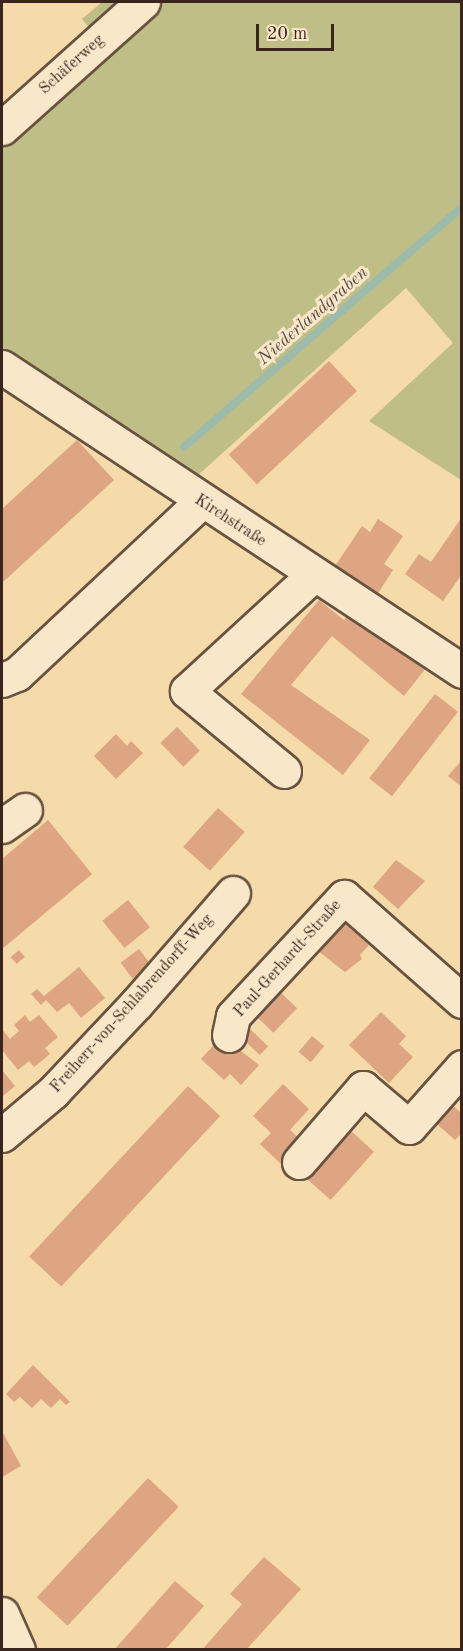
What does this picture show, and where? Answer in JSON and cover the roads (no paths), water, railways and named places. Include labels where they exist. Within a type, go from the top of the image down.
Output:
[{"type":"street","name":"Schäferweg","points":[[2,128],[143,2]]},
{"type":"street","name":"Kirchstraße","points":[[2,367],[201,502],[462,671]]},
{"type":"street","points":[[2,680],[17,674],[201,502]]},
{"type":"street","points":[[284,771],[187,691],[313,575]]},
{"type":"street","name":"Freiherr-von-Schlabrendorff-Weg","points":[[2,1135],[53,1092],[137,1004],[233,893]]},
{"type":"street","name":"Paul-Gerhardt-Straße","points":[[229,1035],[233,1016],[344,897],[462,1001]]},
{"type":"street","points":[[299,1162],[363,1088],[409,1127],[462,1067]]},
{"type":"street","points":[[2,1614],[16,1649]]},
{"type":"waterway","name":"Niederlandgraben","points":[[184,447],[462,207]]}]
